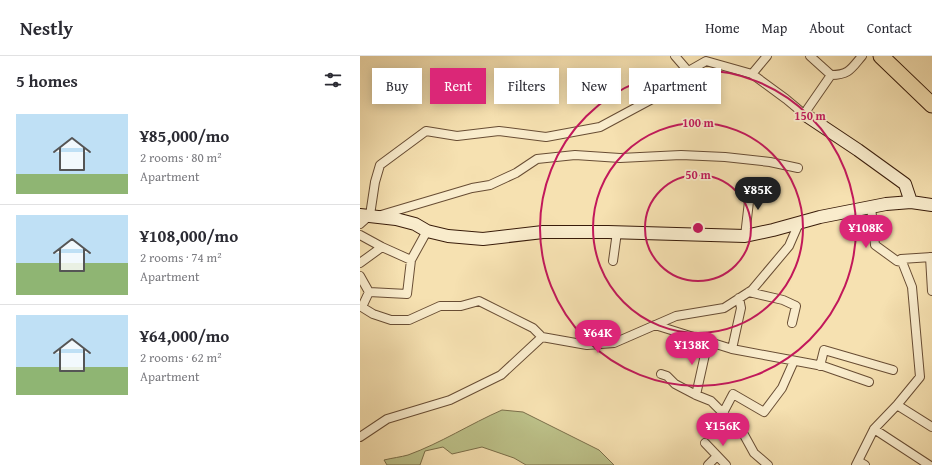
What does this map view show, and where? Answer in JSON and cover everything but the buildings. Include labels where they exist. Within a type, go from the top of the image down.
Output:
[{"type":"highway","points":[[881,56],[932,105]]},
{"type":"highway","points":[[893,56],[932,94]]},
{"type":"street","points":[[675,56],[685,68]]},
{"type":"street","points":[[752,74],[767,56]]},
{"type":"street","points":[[810,56],[830,75],[841,75],[850,70],[862,56]]},
{"type":"street","points":[[693,68],[708,58],[752,74],[804,114],[906,184],[911,202]]},
{"type":"street","points":[[804,114],[830,75]]},
{"type":"street","points":[[369,215],[375,182],[380,165],[426,131],[457,136],[499,131],[546,137],[600,127],[643,104]]},
{"type":"street","points":[[360,224],[369,215],[472,188],[490,185],[516,173],[537,159],[575,155],[620,158],[680,155],[725,157],[770,162],[798,168]]},
{"type":"street","points":[[745,236],[751,184]]},
{"type":"street","points":[[369,215],[396,219],[415,224],[427,231],[448,236],[483,239],[543,232],[617,232],[745,236],[820,217],[871,207],[911,202],[932,205]]},
{"type":"street","points":[[871,207],[875,245],[897,261],[902,262]]},
{"type":"street","points":[[369,292],[361,307],[373,314],[391,320],[409,320],[440,306],[461,306],[479,301],[533,328],[542,337],[587,345],[614,343],[676,316],[724,308],[749,292],[789,246],[799,223]]},
{"type":"street","points":[[369,292],[407,294],[411,260],[427,231]]},
{"type":"street","points":[[614,261],[617,232]]},
{"type":"street","points":[[360,235],[411,260]]},
{"type":"street","points":[[360,263],[382,247]]},
{"type":"street","points":[[902,262],[901,259],[931,257],[932,290]]},
{"type":"street","points":[[860,464],[874,429],[897,405],[920,377],[912,286],[902,262]]},
{"type":"street","points":[[360,276],[369,292]]},
{"type":"street","points":[[749,292],[783,300],[796,306],[792,323]]},
{"type":"street","points":[[732,349],[741,308],[739,298]]},
{"type":"street","points":[[655,325],[732,349],[820,366],[869,382]]},
{"type":"street","points":[[360,436],[387,419],[450,400],[501,375],[542,337]]},
{"type":"street","points":[[696,395],[708,341]]},
{"type":"street","points":[[820,366],[824,350],[893,370]]},
{"type":"street","points":[[723,413],[732,394],[764,412],[782,388],[794,361]]},
{"type":"street","points":[[661,374],[667,376],[675,384],[711,401],[743,432],[754,453],[768,465]]},
{"type":"street","points":[[897,405],[932,427]]},
{"type":"street","points":[[874,429],[928,465]]},
{"type":"street","points":[[705,444],[726,465]]},
{"type":"street","points":[[708,465],[717,456]]},
{"type":"green space","points":[[502,410],[523,412],[599,450],[614,465],[526,465],[514,458],[482,447],[452,454],[443,447],[425,451],[420,465],[387,465],[384,460],[408,455],[420,450]]}]
